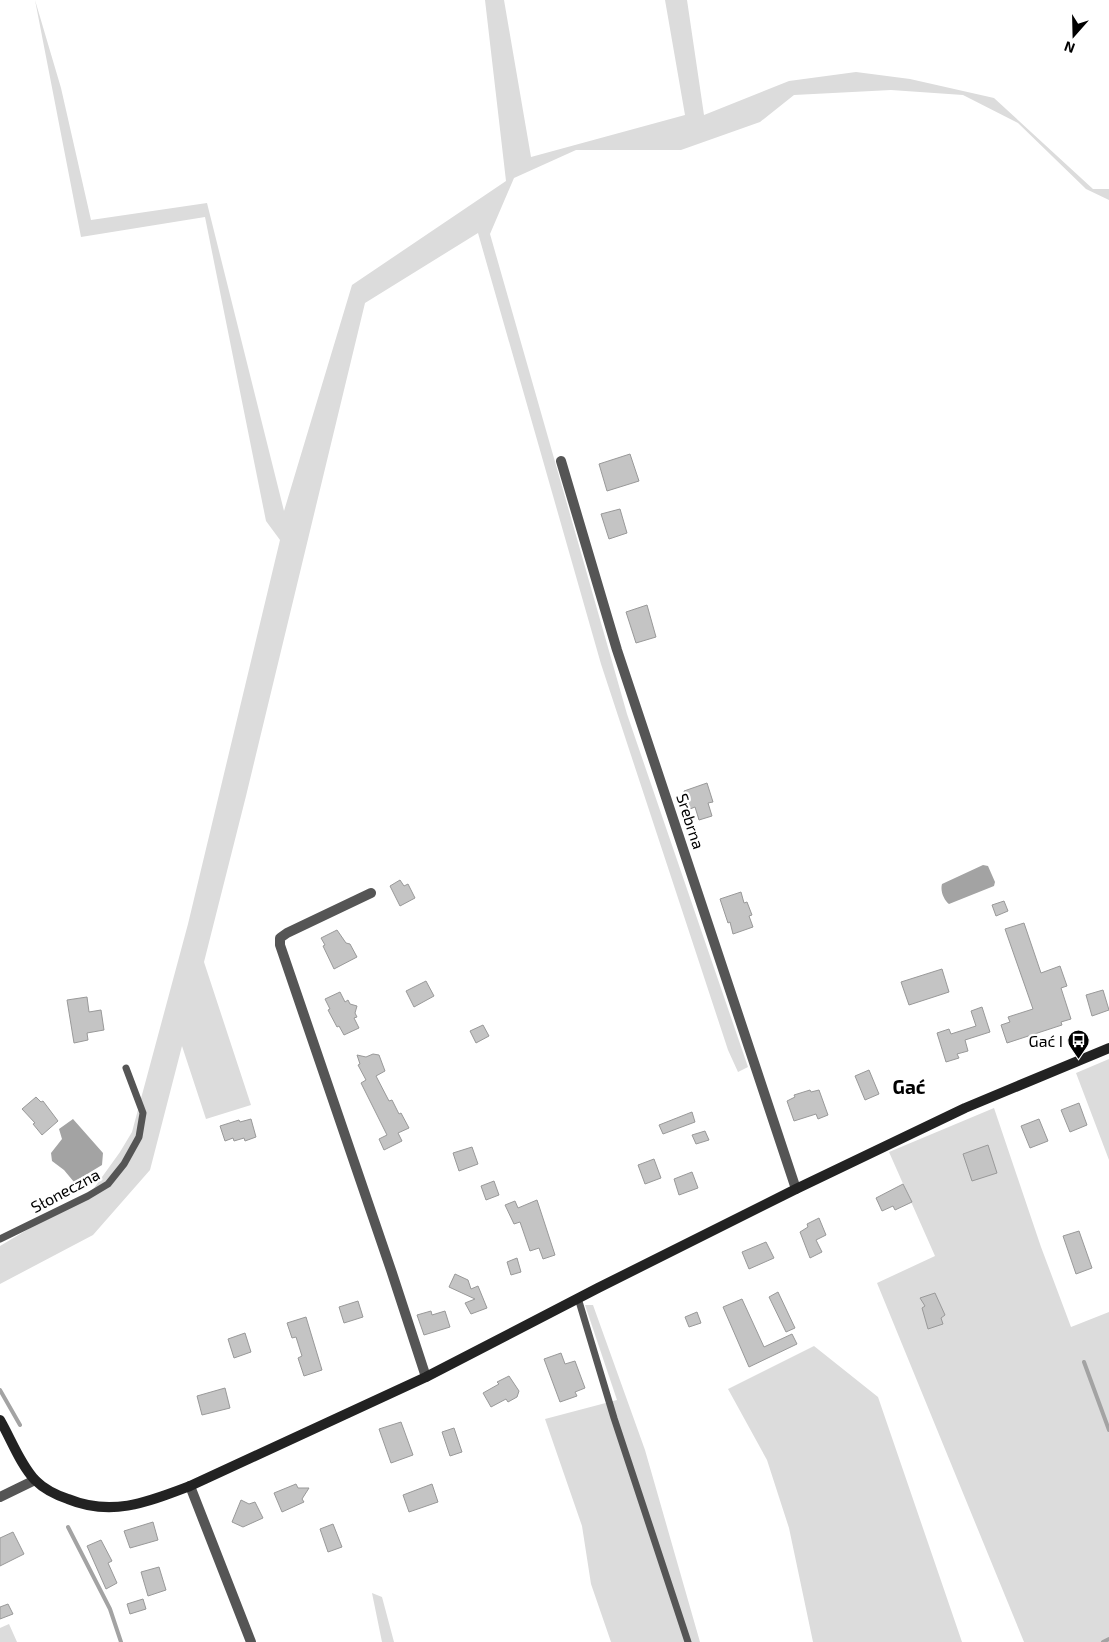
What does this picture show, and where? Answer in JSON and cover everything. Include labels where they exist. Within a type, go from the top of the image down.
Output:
[{"type":"street","name":"Srebrna","points":[[561,462],[617,650],[796,1188]]},
{"type":"street","points":[[371,893],[287,933],[280,938],[280,945],[426,1377]]},
{"type":"street","points":[[0,1420],[35,1480],[54,1494],[94,1507],[122,1508],[150,1501],[190,1486],[426,1377],[796,1188],[965,1108],[1109,1048]]},
{"type":"street","points":[[0,1497],[35,1480]]},
{"type":"street","points":[[190,1486],[252,1642]]},
{"type":"lane","name":"Słoneczna","points":[[0,1239],[88,1196],[108,1184],[124,1164],[139,1137],[143,1112],[126,1068]]},
{"type":"lane","points":[[578,1298],[614,1418],[688,1642]]},
{"type":"shaded area","points":[[35,0],[61,88],[91,220],[207,203],[284,511],[352,285],[506,181],[485,0],[504,0],[531,157],[685,115],[665,0],[687,0],[704,115],[789,81],[856,72],[910,79],[994,98],[1093,189],[1109,189],[1109,200],[1086,189],[1018,123],[963,95],[891,90],[794,95],[760,122],[681,150],[576,150],[514,178],[490,234],[627,714],[748,1067],[738,1072],[728,1050],[601,664],[478,233],[365,303],[204,962],[251,1105],[206,1119],[182,1046],[150,1170],[93,1235],[0,1284],[0,1246],[92,1191],[132,1132],[188,924],[280,540],[266,521],[205,217],[81,237]]},
{"type":"shaded area","points":[[983,865],[988,866],[995,882],[994,886],[949,904],[943,895],[942,884]]},
{"type":"shaded area","points":[[1109,1059],[1109,1160],[1076,1073]]},
{"type":"shaded area","points":[[994,1108],[1041,1247],[1071,1327],[1109,1312],[1109,1642],[1024,1642],[877,1283],[935,1256],[889,1152]]},
{"type":"shaded area","points":[[73,1119],[103,1153],[102,1165],[74,1182],[64,1170],[52,1161],[51,1153],[62,1139],[59,1129]]},
{"type":"shaded area","points":[[585,1305],[593,1305],[645,1450],[700,1642],[611,1642],[591,1584],[582,1526],[545,1419],[617,1400]]},
{"type":"shaded area","points":[[814,1346],[878,1397],[962,1642],[813,1642],[789,1528],[767,1460],[728,1389]]},
{"type":"shaded area","points":[[372,1593],[382,1597],[394,1642],[382,1642]]},
{"type":"shaded area","points":[[9,1624],[17,1642],[0,1642],[0,1628]]},
{"type":"building","points":[[630,454],[639,481],[607,491],[599,464]]},
{"type":"building","points":[[620,509],[627,533],[609,539],[601,514]]},
{"type":"building","points":[[647,605],[656,637],[636,643],[626,612]]},
{"type":"building","points":[[707,783],[713,802],[708,803],[712,816],[699,820],[695,807],[690,809],[684,791]]},
{"type":"building","points":[[400,880],[404,886],[408,884],[415,898],[400,906],[390,886]]},
{"type":"building","points":[[741,892],[744,903],[747,902],[752,915],[749,916],[753,927],[733,934],[720,899]]},
{"type":"building","points":[[1004,901],[1008,911],[996,916],[992,905]]},
{"type":"building","points":[[1024,923],[1041,973],[1060,966],[1067,986],[1061,988],[1071,1019],[1061,1022],[1062,1025],[1007,1043],[1001,1025],[1010,1022],[1008,1017],[1033,1009],[1005,929]]},
{"type":"building","points":[[337,930],[346,943],[350,944],[357,957],[334,969],[321,938]]},
{"type":"building","points":[[942,969],[949,992],[909,1005],[901,982]]},
{"type":"building","points":[[426,981],[434,996],[414,1007],[406,991]]},
{"type":"building","points":[[1103,990],[1109,1010],[1092,1016],[1086,995]]},
{"type":"building","points":[[340,992],[345,1002],[348,1000],[350,1004],[357,1006],[355,1013],[357,1017],[354,1018],[359,1028],[344,1035],[339,1026],[337,1027],[328,1010],[330,1009],[325,999]]},
{"type":"building","points":[[87,997],[89,1012],[101,1010],[104,1030],[87,1033],[88,1040],[74,1043],[67,1000]]},
{"type":"building","points":[[982,1007],[990,1032],[965,1040],[968,1051],[957,1054],[959,1058],[946,1062],[937,1033],[949,1029],[951,1034],[976,1026],[971,1011]]},
{"type":"building","points":[[483,1025],[489,1036],[476,1043],[470,1031]]},
{"type":"building","points":[[373,1054],[379,1055],[385,1071],[376,1076],[389,1101],[392,1100],[409,1128],[398,1133],[402,1141],[384,1150],[379,1139],[387,1135],[361,1083],[366,1080],[358,1065],[360,1064],[357,1055],[366,1057]]},
{"type":"building","points":[[869,1070],[879,1094],[865,1100],[855,1076]]},
{"type":"building","points":[[810,1090],[811,1092],[819,1090],[828,1115],[818,1119],[816,1114],[794,1121],[787,1101],[795,1097],[794,1095]]},
{"type":"building","points":[[36,1097],[41,1102],[43,1101],[58,1121],[42,1135],[33,1124],[35,1123],[22,1109]]},
{"type":"building","points":[[1079,1103],[1087,1125],[1070,1132],[1061,1110]]},
{"type":"building","points":[[692,1112],[695,1122],[663,1134],[659,1125]]},
{"type":"building","points":[[251,1119],[256,1137],[245,1141],[244,1138],[234,1141],[233,1138],[225,1141],[220,1126],[239,1120],[240,1122]]},
{"type":"building","points":[[1039,1119],[1048,1141],[1030,1148],[1021,1126]]},
{"type":"building","points":[[705,1131],[709,1140],[696,1144],[692,1135]]},
{"type":"building","points":[[988,1145],[997,1173],[972,1181],[963,1154]]},
{"type":"building","points":[[472,1147],[478,1164],[459,1171],[453,1153]]},
{"type":"building","points":[[654,1159],[661,1178],[645,1184],[638,1165]]},
{"type":"building","points":[[692,1172],[698,1188],[679,1195],[674,1179]]},
{"type":"building","points":[[494,1181],[499,1195],[486,1200],[481,1186]]},
{"type":"building","points":[[903,1184],[912,1202],[895,1210],[893,1206],[882,1211],[876,1198]]},
{"type":"building","points":[[537,1200],[555,1255],[543,1259],[539,1248],[530,1251],[520,1222],[514,1224],[505,1205],[515,1201],[518,1208]]},
{"type":"building","points":[[819,1218],[826,1235],[816,1240],[822,1252],[810,1258],[800,1232],[808,1227],[807,1224]]},
{"type":"building","points":[[1079,1231],[1092,1268],[1076,1274],[1063,1236]]},
{"type":"building","points":[[766,1242],[774,1258],[749,1269],[742,1252]]},
{"type":"building","points":[[517,1258],[521,1272],[511,1275],[507,1262]]},
{"type":"building","points":[[455,1274],[468,1280],[471,1289],[478,1286],[487,1308],[471,1314],[465,1303],[475,1299],[449,1287]]},
{"type":"building","points":[[778,1292],[795,1328],[786,1332],[769,1297]]},
{"type":"building","points":[[935,1293],[945,1315],[941,1318],[943,1324],[928,1329],[922,1308],[925,1306],[920,1298]]},
{"type":"building","points":[[742,1299],[764,1347],[792,1334],[797,1344],[749,1367],[723,1307]]},
{"type":"building","points":[[358,1301],[363,1317],[344,1323],[339,1307]]},
{"type":"building","points":[[431,1311],[432,1315],[445,1311],[450,1327],[424,1335],[417,1315]]},
{"type":"building","points":[[697,1312],[701,1323],[689,1327],[685,1317]]},
{"type":"building","points":[[306,1317],[322,1370],[304,1376],[298,1358],[302,1356],[296,1337],[292,1338],[287,1323]]},
{"type":"building","points":[[245,1333],[251,1352],[234,1358],[228,1339]]},
{"type":"building","points":[[561,1353],[565,1364],[575,1361],[585,1388],[575,1392],[577,1396],[560,1402],[544,1359]]},
{"type":"building","points":[[509,1376],[519,1391],[517,1397],[508,1402],[506,1399],[491,1407],[483,1393],[499,1384],[497,1382]]},
{"type":"building","points":[[225,1388],[230,1408],[202,1415],[197,1396]]},
{"type":"building","points":[[401,1422],[413,1455],[391,1463],[379,1429]]},
{"type":"building","points":[[454,1428],[462,1452],[450,1456],[442,1432]]},
{"type":"building","points":[[296,1484],[298,1488],[309,1488],[302,1499],[304,1502],[282,1512],[274,1493]]},
{"type":"building","points":[[432,1484],[438,1502],[409,1512],[403,1495]]},
{"type":"building","points":[[241,1500],[249,1504],[255,1502],[263,1518],[243,1527],[232,1522]]},
{"type":"building","points":[[153,1522],[158,1540],[130,1548],[124,1531]]},
{"type":"building","points":[[333,1524],[342,1547],[328,1552],[320,1529]]},
{"type":"building","points":[[13,1532],[24,1554],[0,1566],[0,1538]]},
{"type":"building","points":[[101,1540],[112,1561],[108,1563],[117,1583],[106,1589],[87,1546]]},
{"type":"building","points":[[159,1567],[166,1590],[148,1596],[141,1572]]},
{"type":"building","points":[[143,1599],[146,1609],[130,1614],[127,1604]]},
{"type":"building","points":[[8,1604],[13,1614],[0,1619],[0,1607]]},
{"type":"waterway","points":[[1084,1362],[1109,1430]]},
{"type":"waterway","points":[[0,1390],[20,1425]]},
{"type":"waterway","points":[[68,1527],[110,1609],[121,1642]]},
{"type":"waterway","points":[[1103,1642],[1109,1639]]},
{"type":"place","name":"Gać I","points":[[1079,1059]]},
{"type":"district","name":"Gać","points":[[909,1086]]}]
